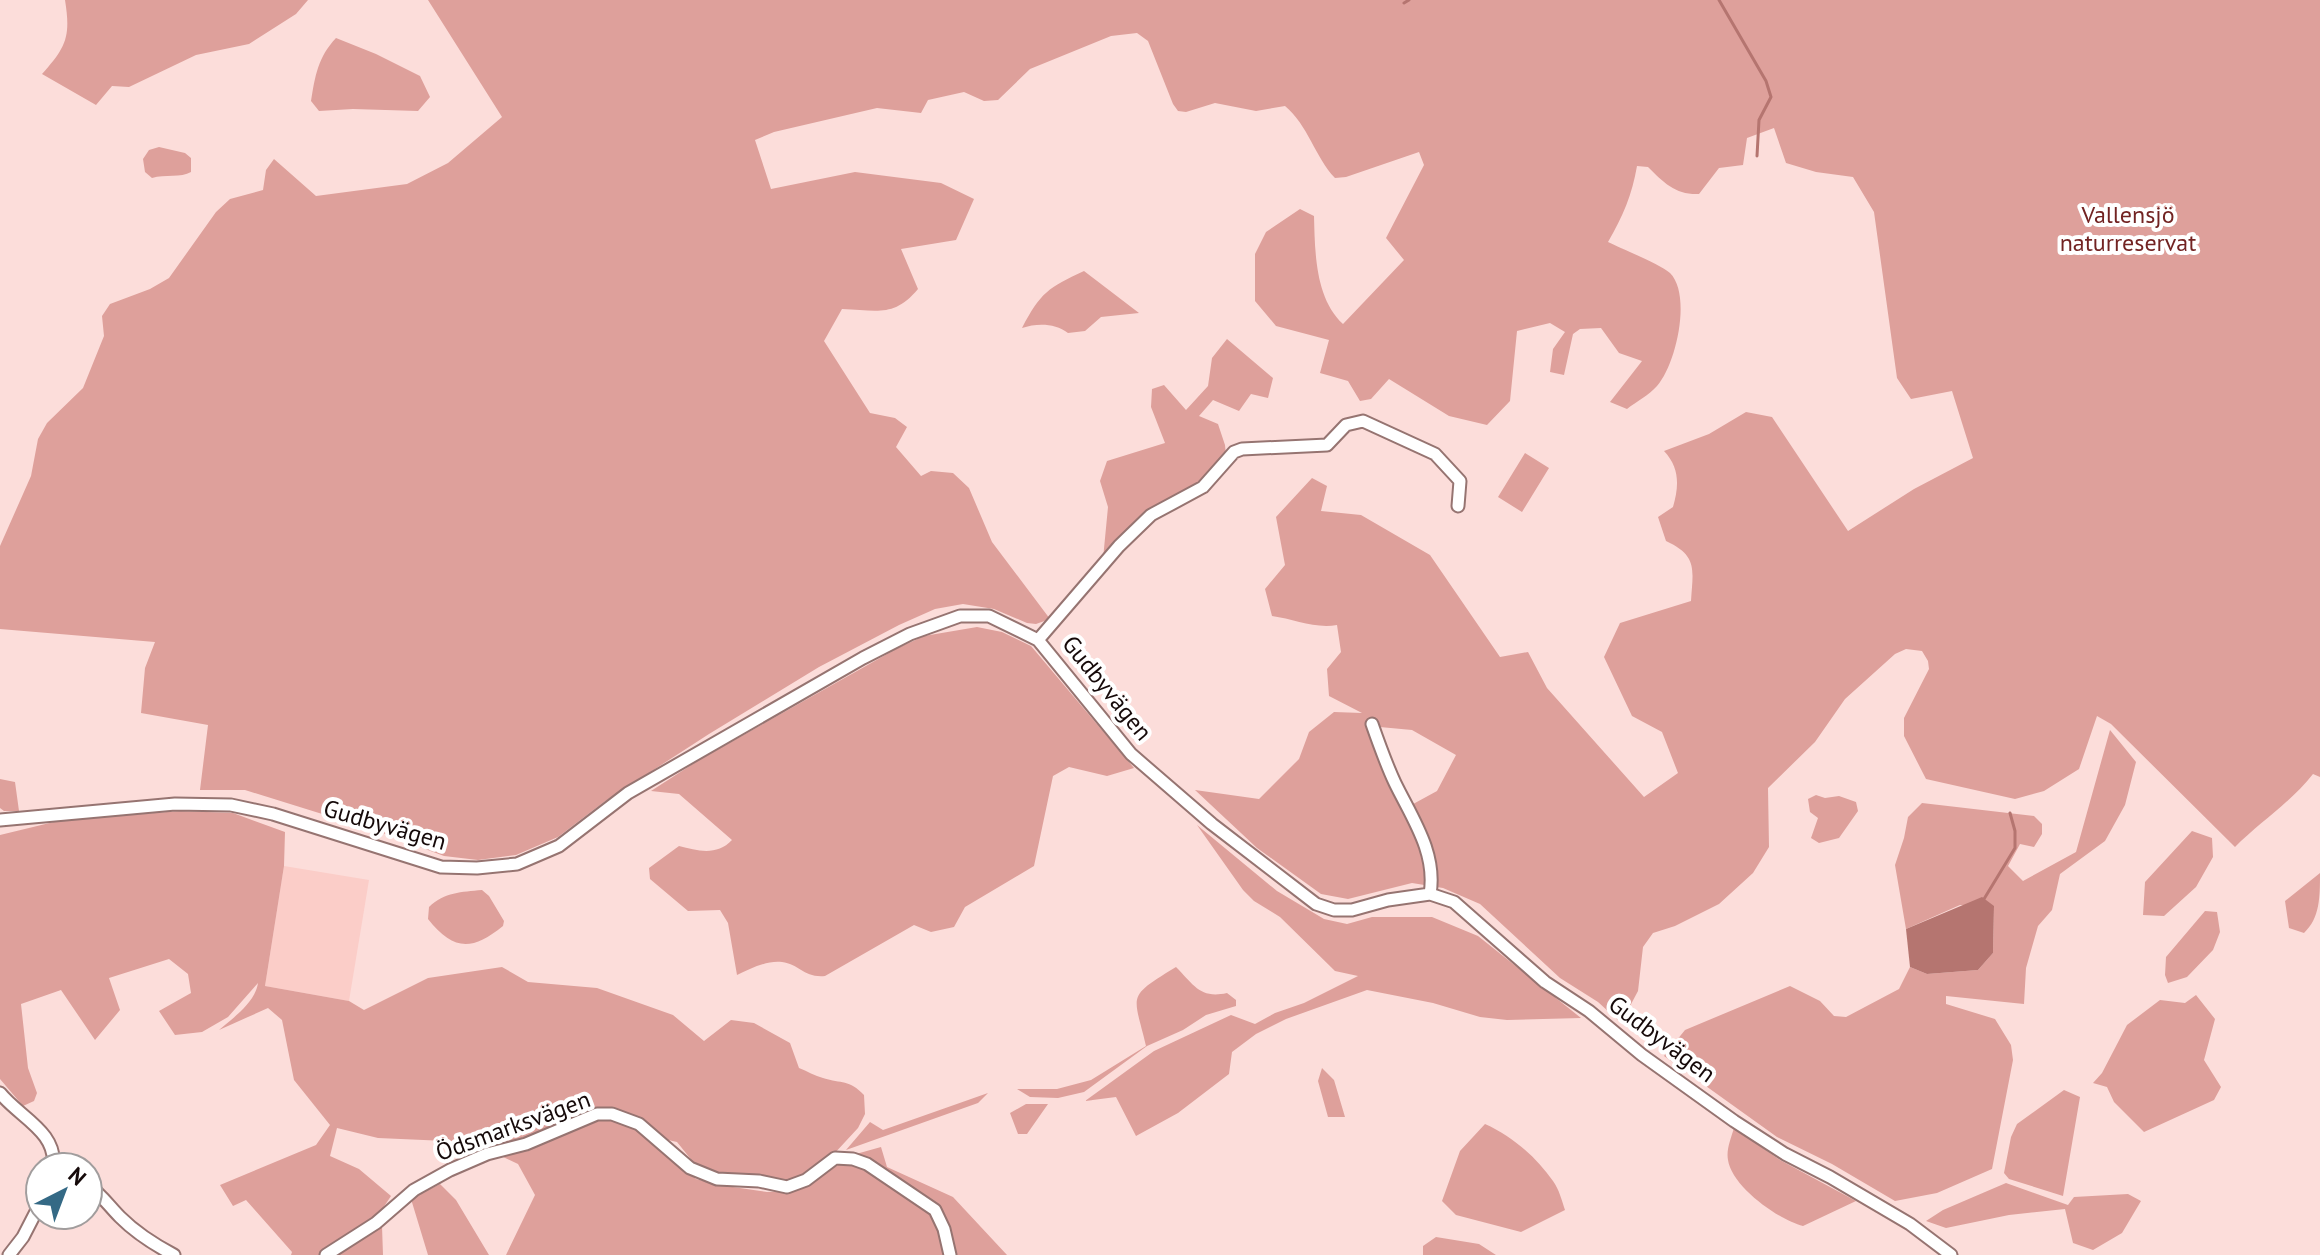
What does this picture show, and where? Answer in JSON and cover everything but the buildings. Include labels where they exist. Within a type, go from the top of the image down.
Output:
[{"type":"street","points":[[1038,640],[1119,546],[1151,515],[1203,487],[1234,452],[1242,449],[1327,445],[1346,425],[1363,421],[1425,449],[1448,466],[1460,481],[1458,506]]},
{"type":"street","name":"Gudbyvägen","points":[[0,820],[175,804],[231,805],[273,814],[441,867],[477,868],[517,864],[559,846],[628,793],[910,634],[960,616],[989,616],[1038,640],[1140,763],[1212,824],[1316,904],[1334,910],[1352,910],[1388,900],[1430,894],[1454,902],[1545,982],[1589,1011],[1642,1055],[1734,1121],[1785,1154],[1910,1224],[1951,1255]]},
{"type":"street","points":[[1372,724],[1394,780],[1424,837],[1432,881],[1430,894]]},
{"type":"street","points":[[0,1093],[43,1134],[51,1151]]},
{"type":"street","name":"Ödsmarksvägen","points":[[326,1255],[376,1223],[414,1190],[450,1170],[487,1154],[526,1144],[597,1114],[612,1114],[639,1124],[690,1168],[717,1179],[759,1181],[787,1187],[806,1180],[835,1158],[867,1164],[935,1210],[944,1229],[950,1255]]},
{"type":"street","points":[[104,1199],[122,1220],[174,1255]]},
{"type":"street","points":[[9,1255],[26,1231]]},
{"type":"shaded area","points":[[284,866],[369,880],[349,1001],[265,986]]},
{"type":"shaded area","points":[[1982,897],[1994,906],[1993,953],[1978,970],[1927,974],[1910,967],[1906,929]]},
{"type":"green space","points":[[65,0],[308,0],[296,14],[249,44],[196,55],[129,87],[112,86],[96,105],[42,74],[65,41]]},
{"type":"green space","name":"Vallensjö naturreservat","points":[[428,0],[2320,0],[2320,777],[2313,774],[2235,847],[2111,724],[2097,716],[2079,769],[2044,791],[2015,799],[1926,779],[1904,736],[1904,718],[1929,669],[1928,661],[1922,651],[1906,649],[1895,654],[1845,699],[1815,742],[1768,788],[1769,847],[1753,873],[1719,904],[1675,926],[1653,933],[1643,947],[1638,991],[1621,1023],[1598,1002],[1560,978],[1480,904],[1443,888],[1412,883],[1348,899],[1321,894],[1257,848],[1195,790],[1259,799],[1299,759],[1309,732],[1334,712],[1362,713],[1329,696],[1327,669],[1341,652],[1337,625],[1313,625],[1272,616],[1265,589],[1285,565],[1276,517],[1312,478],[1327,486],[1321,511],[1361,515],[1430,555],[1500,657],[1528,652],[1547,688],[1644,797],[1678,773],[1662,732],[1632,716],[1604,657],[1620,623],[1691,601],[1691,565],[1684,552],[1666,541],[1658,517],[1673,507],[1676,492],[1677,478],[1673,464],[1664,451],[1709,434],[1746,412],[1772,417],[1848,531],[1914,489],[1973,458],[1952,391],[1911,399],[1897,378],[1874,212],[1853,177],[1816,172],[1786,163],[1774,128],[1747,138],[1743,165],[1719,168],[1699,194],[1677,190],[1648,167],[1637,166],[1626,205],[1608,242],[1670,273],[1677,283],[1681,313],[1675,347],[1664,376],[1654,389],[1627,409],[1610,402],[1642,361],[1619,353],[1601,328],[1580,329],[1573,334],[1564,375],[1550,372],[1553,349],[1565,332],[1550,323],[1517,331],[1510,401],[1487,425],[1449,416],[1389,379],[1371,399],[1360,401],[1348,381],[1320,373],[1329,340],[1276,326],[1255,301],[1255,254],[1266,232],[1300,209],[1314,216],[1318,274],[1327,301],[1343,324],[1404,260],[1386,238],[1424,165],[1419,152],[1335,178],[1300,122],[1285,106],[1256,111],[1215,103],[1186,112],[1178,111],[1148,41],[1137,33],[1111,36],[1030,69],[998,100],[984,101],[964,92],[928,100],[921,113],[877,108],[774,132],[755,140],[771,189],[855,172],[941,183],[974,199],[956,240],[901,249],[918,289],[909,298],[884,310],[842,309],[824,341],[870,413],[895,418],[907,427],[896,447],[921,476],[931,471],[953,473],[969,488],[992,542],[1050,619],[1036,624],[1027,623],[994,609],[963,604],[935,609],[819,667],[604,802],[558,837],[516,855],[478,860],[444,856],[380,832],[245,790],[200,790],[208,725],[141,713],[145,668],[155,642],[0,629],[0,546],[31,476],[38,439],[47,423],[83,388],[104,336],[102,316],[110,304],[150,289],[169,278],[216,212],[230,199],[263,190],[266,170],[274,159],[316,196],[407,184],[448,163],[502,117]],"holes":[[[1369,726],[1412,730],[1456,755],[1437,791],[1404,809]]]},
{"type":"green space","points":[[336,38],[420,76],[430,97],[418,111],[319,111],[311,101],[316,75],[325,52]]},
{"type":"green space","points":[[159,147],[185,153],[191,158],[191,172],[152,178],[145,172],[143,159],[149,150]]},
{"type":"green space","points":[[1084,271],[1139,313],[1101,317],[1085,331],[1068,333],[1046,325],[1022,328],[1047,292]]},
{"type":"green space","points":[[1227,339],[1273,378],[1268,398],[1251,394],[1239,411],[1213,400],[1199,416],[1218,424],[1226,455],[1202,484],[1163,502],[1139,520],[1103,559],[1108,507],[1100,481],[1107,461],[1165,443],[1151,407],[1152,389],[1164,385],[1186,410],[1208,386],[1212,358]]},
{"type":"green space","points":[[1525,453],[1549,468],[1522,512],[1498,497]]},
{"type":"green space","points":[[977,627],[1002,632],[1031,646],[1134,768],[1107,776],[1069,767],[1053,776],[1034,866],[965,907],[954,927],[931,932],[914,925],[825,976],[812,975],[788,963],[776,962],[737,975],[728,923],[720,910],[688,911],[650,879],[649,868],[679,846],[700,851],[714,850],[732,840],[679,794],[651,791],[699,760],[896,649],[924,636]]},
{"type":"green space","points":[[2110,730],[2136,762],[2125,805],[2105,841],[2060,874],[2052,910],[2038,926],[2026,968],[2024,1004],[1946,996],[1946,1004],[1995,1019],[2011,1045],[2013,1060],[1992,1169],[1937,1193],[1895,1201],[1832,1164],[1777,1137],[1664,1056],[1685,1030],[1790,986],[1820,1001],[1834,1016],[1846,1017],[1899,989],[1910,967],[1927,974],[1978,970],[1993,953],[1994,906],[1960,905],[1906,929],[1895,865],[1908,817],[1922,803],[2034,816],[2042,824],[2042,834],[2034,847],[2020,844],[2008,866],[2023,881],[2076,852]]},
{"type":"green space","points":[[0,779],[15,782],[19,811],[0,808]]},
{"type":"green space","points":[[1816,795],[1825,798],[1839,796],[1856,802],[1858,811],[1839,838],[1819,843],[1811,838],[1818,818],[1810,812],[1808,799]]},
{"type":"green space","points":[[180,811],[233,813],[285,832],[284,866],[265,986],[349,1001],[364,1010],[428,978],[502,967],[528,982],[597,988],[673,1015],[704,1041],[731,1020],[754,1023],[790,1043],[799,1068],[859,1090],[864,1095],[865,1114],[858,1128],[833,1155],[817,1163],[804,1175],[785,1181],[773,1181],[756,1175],[719,1174],[698,1168],[677,1142],[668,1140],[632,1115],[606,1109],[583,1114],[525,1137],[472,1153],[469,1142],[378,1138],[337,1128],[330,1156],[359,1169],[391,1196],[375,1220],[319,1255],[291,1255],[292,1252],[246,1200],[233,1206],[220,1185],[316,1145],[330,1125],[294,1080],[282,1020],[268,1008],[219,1030],[253,997],[258,983],[228,1017],[202,1032],[175,1035],[159,1011],[191,993],[188,974],[169,959],[109,978],[120,1010],[95,1040],[61,990],[21,1004],[28,1068],[37,1093],[34,1101],[23,1106],[0,1079],[0,835],[62,820]]},
{"type":"green space","points":[[1197,825],[1277,891],[1324,919],[1347,924],[1372,917],[1432,917],[1478,936],[1581,1018],[1507,1020],[1480,1017],[1433,1003],[1367,990],[1286,1019],[1256,1034],[1232,1052],[1229,1074],[1178,1113],[1136,1136],[1116,1097],[1085,1101],[1154,1051],[1231,1015],[1255,1024],[1358,976],[1335,971],[1280,917],[1254,901]]},
{"type":"green space","points":[[2192,831],[2212,838],[2213,857],[2196,887],[2164,916],[2143,915],[2145,882]]},
{"type":"green space","points":[[2320,873],[2319,899],[2313,921],[2304,933],[2289,928],[2285,901]]},
{"type":"green space","points":[[482,890],[504,921],[503,926],[481,940],[463,944],[454,942],[428,919],[429,907],[441,898]]},
{"type":"green space","points":[[2205,911],[2217,912],[2220,932],[2213,950],[2187,977],[2168,983],[2166,957]]},
{"type":"green space","points":[[1176,967],[1198,989],[1210,994],[1227,993],[1236,1000],[1236,1006],[1206,1015],[1183,1030],[1147,1046],[1084,1092],[1058,1098],[1030,1097],[1017,1089],[1057,1089],[1091,1080],[1146,1046],[1137,999],[1148,985]]},
{"type":"green space","points":[[2196,995],[2215,1019],[2204,1060],[2221,1087],[2214,1100],[2144,1132],[2114,1102],[2107,1087],[2093,1083],[2102,1073],[2127,1025],[2160,1000],[2185,1003]]},
{"type":"green space","points":[[1322,1068],[1334,1080],[1345,1117],[1328,1117],[1318,1081]]},
{"type":"green space","points":[[2064,1090],[2080,1097],[2063,1196],[2009,1179],[2004,1173],[2011,1137],[2017,1124]]},
{"type":"green space","points":[[988,1093],[978,1103],[846,1150],[870,1122],[883,1130]]},
{"type":"green space","points":[[1026,1104],[1048,1104],[1027,1134],[1018,1134],[1010,1113]]},
{"type":"green space","points":[[601,1117],[621,1121],[640,1131],[696,1179],[767,1192],[788,1191],[807,1184],[856,1154],[881,1147],[887,1167],[953,1197],[1007,1255],[506,1255],[535,1195],[518,1164],[501,1156]]},
{"type":"green space","points":[[1485,1124],[1514,1141],[1539,1164],[1555,1184],[1565,1210],[1521,1232],[1456,1215],[1442,1201],[1460,1151]]},
{"type":"green space","points":[[1734,1128],[1780,1160],[1856,1201],[1803,1226],[1770,1210],[1747,1191],[1731,1170],[1728,1152]]},
{"type":"green space","points":[[2006,1183],[2068,1205],[2074,1197],[2128,1194],[2141,1201],[2122,1233],[2093,1250],[2073,1243],[2065,1209],[2009,1215],[1946,1228],[1926,1221],[1943,1210]]},
{"type":"green space","points":[[440,1184],[456,1200],[489,1255],[428,1255],[411,1199]]},
{"type":"green space","points":[[382,1226],[383,1255],[334,1255]]},
{"type":"green space","points":[[1436,1237],[1479,1244],[1496,1255],[1423,1255],[1423,1246]]},
{"type":"waterway","points":[[1404,3],[1409,0]]},
{"type":"waterway","points":[[1719,0],[1766,81],[1771,97],[1759,120],[1757,156]]},
{"type":"waterway","points":[[1984,899],[2015,848],[2015,831],[2010,813]]}]
